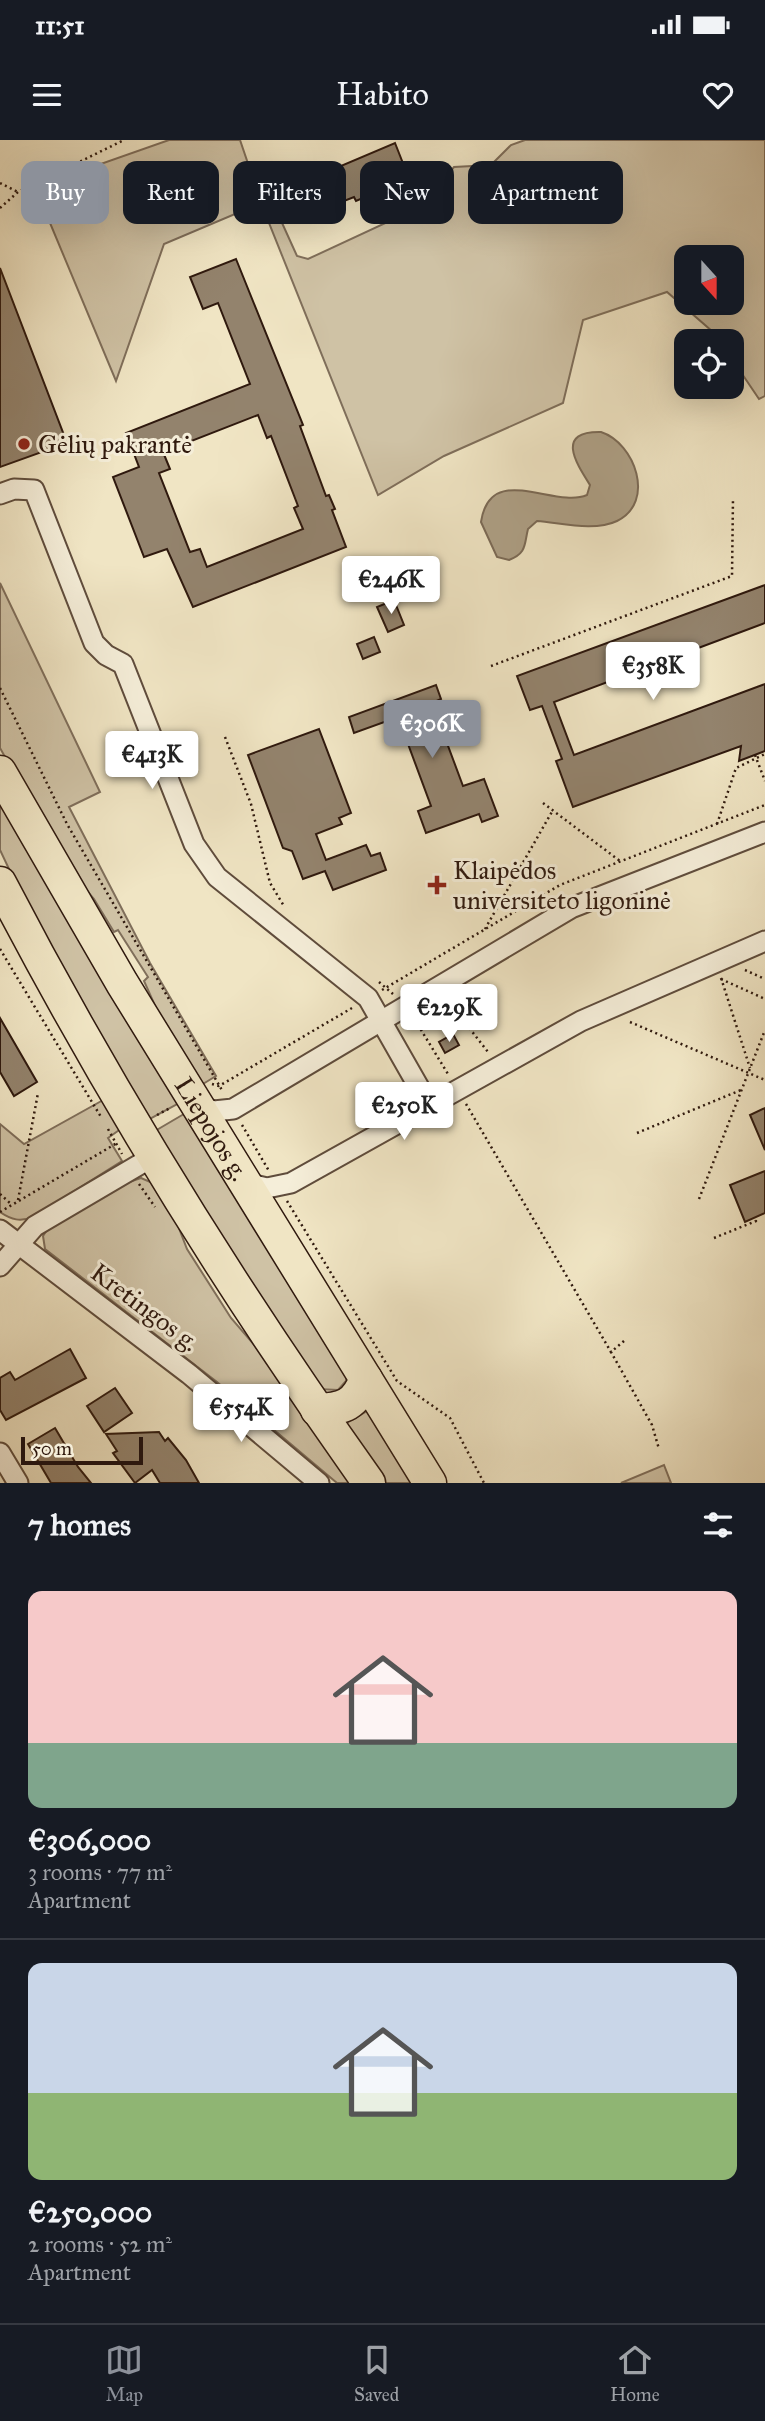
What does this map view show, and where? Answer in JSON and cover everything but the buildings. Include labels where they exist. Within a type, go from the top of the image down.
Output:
[{"type":"main road","name":"Liepojos g.","points":[[0,772],[48,859],[430,1483]]},
{"type":"main road","points":[[0,883],[127,1135],[155,1156],[317,1410],[369,1483]]},
{"type":"main road","points":[[317,1410],[346,1407],[358,1398],[366,1380]]},
{"type":"street","points":[[0,494],[14,489],[34,490],[94,643],[106,655],[123,664],[194,844],[217,877],[368,998],[429,1105]]},
{"type":"street","points":[[195,1100],[214,1111],[233,1109],[571,908],[765,832]]},
{"type":"street","points":[[233,1109],[226,1136],[237,1170],[267,1188],[291,1183],[582,1021],[718,971],[765,941]]},
{"type":"street","points":[[0,1266],[35,1226],[155,1156]]},
{"type":"street","points":[[275,1233],[278,1204],[291,1183]]},
{"type":"street","name":"Kretingos g.","points":[[0,1230],[189,1374],[319,1483]]},
{"type":"street","points":[[0,1453],[18,1483]]},
{"type":"path","points":[[0,208],[18,192],[124,140]]},
{"type":"path","points":[[0,183],[18,192]]},
{"type":"path","points":[[491,666],[732,576],[733,498]]},
{"type":"path","points":[[717,824],[736,768],[755,756],[765,754]]},
{"type":"path","points":[[755,756],[765,780]]},
{"type":"path","points":[[543,803],[620,862]]},
{"type":"path","points":[[484,930],[553,810]]},
{"type":"path","points":[[122,930],[125,924]]},
{"type":"path","points":[[0,949],[127,1135]]},
{"type":"path","points":[[718,971],[765,999]]},
{"type":"path","points":[[718,971],[750,1068]]},
{"type":"path","points":[[0,1212],[127,1135],[195,1100],[211,1084],[219,1086],[412,972],[437,987],[498,1066]]},
{"type":"path","points":[[142,975],[154,974]]},
{"type":"path","points":[[630,1022],[765,1080]]},
{"type":"path","points":[[699,1199],[765,1030]]},
{"type":"path","points":[[637,1133],[741,1090]]},
{"type":"path","points":[[18,1200],[38,1093]]},
{"type":"path","points":[[0,1194],[11,1204]]},
{"type":"path","points":[[714,1238],[756,1221],[754,1218]]},
{"type":"path","points":[[624,1341],[611,1352],[652,1425],[659,1450]]},
{"type":"shaded area","points":[[169,140],[240,140],[247,161],[233,161],[233,215],[219,221],[219,161],[123,161],[123,224],[211,224],[164,244],[116,381],[50,224],[109,224],[109,161]]},
{"type":"shaded area","points":[[525,140],[765,140],[765,396],[759,399],[744,377],[744,329],[710,329],[693,315],[744,315],[744,245],[674,245],[674,298],[667,292],[583,320],[563,403],[444,456],[378,495],[269,224],[283,224],[297,256],[308,259],[383,224],[454,224],[454,167],[468,166],[468,224],[623,224],[623,161],[495,161],[511,145]]},
{"type":"shaded area","points":[[601,432],[613,438],[623,448],[636,474],[636,501],[629,512],[617,521],[598,526],[537,521],[528,529],[524,548],[519,554],[509,560],[497,557],[481,522],[487,504],[497,494],[510,490],[573,498],[587,495],[590,485],[575,458],[574,443],[578,437],[587,433]]},
{"type":"shaded area","points":[[0,583],[100,792],[69,807],[150,963],[216,1076],[198,1087],[174,1048],[144,981],[148,977],[118,930],[114,932],[94,899],[66,866],[0,748]]},
{"type":"shaded area","points":[[0,804],[185,1100],[148,1120],[17,886],[0,850]]},
{"type":"shaded area","points":[[105,1099],[122,1128],[108,1138],[122,1161],[33,1217],[16,1219],[0,1212],[0,1124],[24,1144]]},
{"type":"shaded area","points":[[189,1111],[347,1373],[346,1381],[338,1390],[317,1389],[155,1131]]},
{"type":"shaded area","points":[[141,1178],[165,1192],[187,1249],[231,1318],[269,1362],[355,1483],[337,1483],[217,1382],[45,1249],[43,1236],[47,1230],[126,1183]]},
{"type":"shaded area","points":[[369,1410],[418,1483],[380,1483],[345,1424]]},
{"type":"shaded area","points":[[664,1465],[671,1483],[621,1483]]},
{"type":"place","name":"Gėlių pakrantė","points":[[24,444]]},
{"type":"place","name":"Klaipėdos universiteto ligoninė","points":[[437,885]]}]
